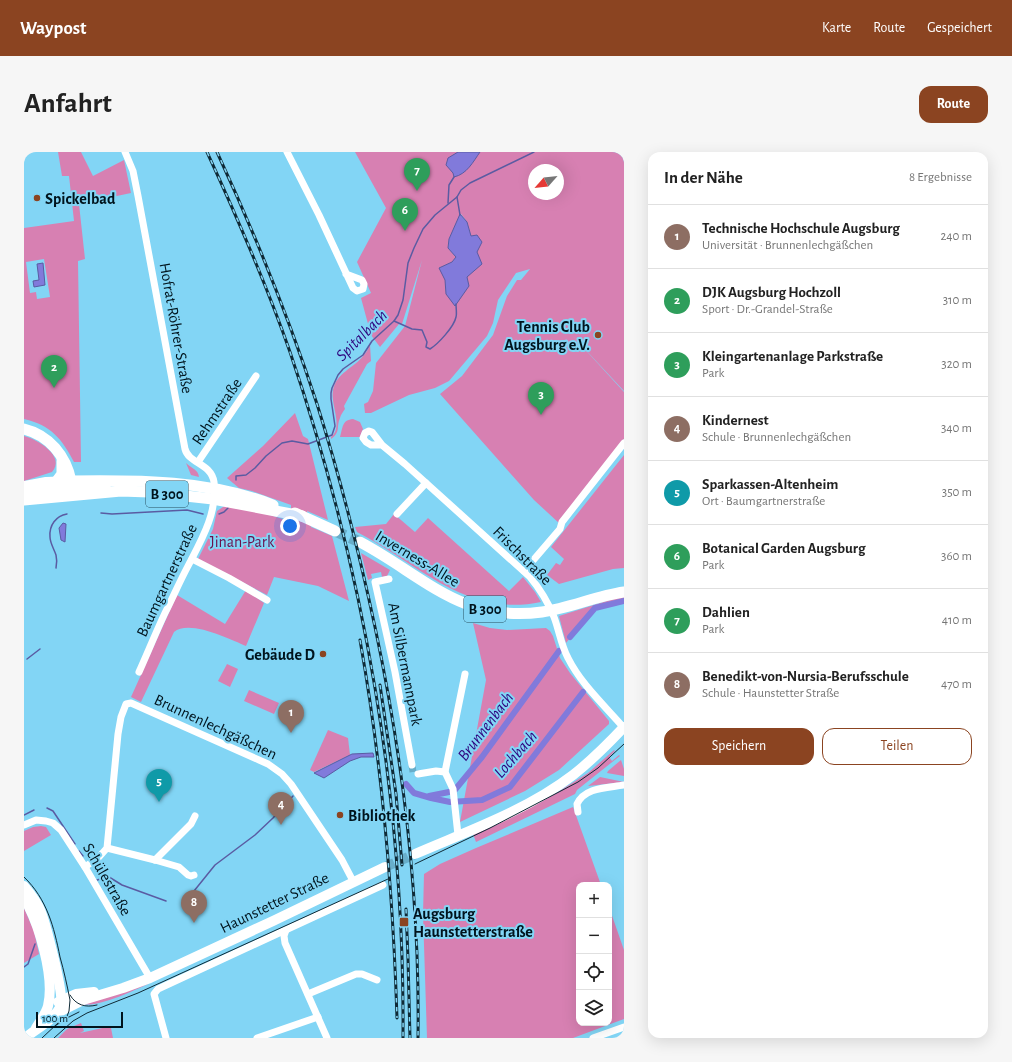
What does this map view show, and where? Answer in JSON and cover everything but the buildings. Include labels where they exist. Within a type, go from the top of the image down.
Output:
[{"type":"main road","points":[[24,429],[41,435],[56,449],[69,470],[69,485]]},
{"type":"main road","points":[[56,482],[62,474],[62,458]]},
{"type":"main road","name":"B 300","points":[[69,485],[147,481],[214,494]]},
{"type":"main road","points":[[24,486],[56,482],[121,491]]},
{"type":"main road","points":[[24,493],[69,485]]},
{"type":"main road","name":"B 300","points":[[24,500],[121,491],[245,495],[302,516],[335,531]]},
{"type":"main road","name":"Inverness-Allee","points":[[360,542],[447,596],[466,604],[499,612],[522,614],[543,612],[564,608],[607,594],[624,592]]},
{"type":"main road","points":[[415,854],[523,805],[562,783],[578,771],[624,727]]},
{"type":"main road","name":"Haunstetter Straße","points":[[51,1011],[150,978],[385,867]]},
{"type":"main road","points":[[24,886],[34,898],[44,920],[62,1000]]},
{"type":"main road","points":[[24,898],[38,927],[45,956],[50,988],[51,1011]]},
{"type":"main road","points":[[50,988],[57,997],[62,1000]]},
{"type":"main road","name":"Haunstetter Straße","points":[[62,1000],[79,994],[110,991]]},
{"type":"main road","points":[[25,1038],[62,1000]]},
{"type":"main road","name":"Haunstetter Straße","points":[[62,1000],[78,1002]]},
{"type":"street","name":"Hofrat-Röhrer-Straße","points":[[125,152],[133,171],[138,196],[184,449],[188,455],[210,472],[214,481],[214,494]]},
{"type":"street","points":[[287,152],[319,215],[346,274]]},
{"type":"street","name":"Rehmstraße","points":[[198,462],[256,376]]},
{"type":"street","points":[[524,571],[560,529],[562,522],[624,443]]},
{"type":"street","name":"Frischstraße","points":[[382,445],[524,571],[540,589],[554,617],[563,647],[577,674],[624,727]]},
{"type":"street","points":[[397,514],[426,483]]},
{"type":"street","name":"Baumgartnerstraße","points":[[139,672],[165,613],[208,526],[214,494]]},
{"type":"street","points":[[192,559],[267,600]]},
{"type":"street","name":"Am Silbermannpark","points":[[389,579],[376,582],[395,672],[412,765]]},
{"type":"street","points":[[458,835],[454,797],[445,772],[465,674]]},
{"type":"street","name":"Brunnenlechgäßchen","points":[[107,848],[118,734],[121,717],[126,704],[130,703],[145,708],[268,764],[282,774],[291,784],[342,860],[353,881]]},
{"type":"street","points":[[418,774],[436,771],[445,772]]},
{"type":"street","points":[[578,812],[577,804],[585,793],[591,790],[624,785]]},
{"type":"street","points":[[155,860],[191,824],[195,816]]},
{"type":"street","name":"Schülestraße","points":[[24,825],[36,820],[50,822],[57,825],[67,837],[150,978]]},
{"type":"street","points":[[85,867],[99,857],[107,848],[178,867],[191,875]]},
{"type":"street","name":"Haunstetter Straße","points":[[166,1038],[154,994],[158,989],[383,885]]},
{"type":"street","points":[[286,930],[284,936],[285,944],[328,1038]]},
{"type":"street","points":[[308,994],[359,974],[377,980]]},
{"type":"street","points":[[257,1038],[318,1017]]},
{"type":"street","points":[[593,1038],[624,1026]]},
{"type":"green space","points":[[58,152],[81,152],[93,176],[124,160],[131,193],[79,204],[85,259],[78,261],[81,462],[74,462],[65,446],[49,429],[24,419],[24,228],[74,221],[69,176],[62,176]],"holes":[[[44,259],[50,297],[37,299],[36,292],[30,293],[26,262]]]},
{"type":"green space","points":[[355,152],[624,152],[624,391],[569,332],[624,392],[624,439],[560,524],[534,500],[440,394],[462,376],[493,335],[507,296],[517,280],[521,280],[530,269],[516,273],[498,300],[493,323],[487,336],[449,381],[435,388],[409,395],[371,413],[365,413],[364,404],[368,402],[373,391],[376,363],[405,326],[422,260],[402,324],[399,324],[380,347],[371,335],[361,298],[371,293],[357,262],[386,208]],"holes":[[[461,214],[467,222],[477,252],[467,277],[446,294],[447,274],[456,257],[448,248],[449,239]]]},
{"type":"green space","points":[[370,345],[371,361],[367,364],[344,406],[345,409],[340,417],[337,432],[331,439],[335,433],[337,421],[333,396],[335,384],[341,375],[365,354]]},
{"type":"green space","name":"Jinan-Park","points":[[295,413],[303,436],[308,439],[328,520],[307,511],[311,527],[332,536],[349,601],[318,586],[274,577],[267,595],[198,559],[213,529],[217,511],[226,505],[267,514],[286,520],[291,510],[291,505],[239,488],[227,478],[263,446]]},
{"type":"green space","points":[[353,419],[360,422],[363,429],[360,437],[340,437],[345,422]]},
{"type":"green space","points":[[24,436],[42,444],[53,454],[55,466],[52,472],[24,481]]},
{"type":"green space","points":[[624,455],[624,568],[613,569],[559,584],[547,575],[556,563],[560,565],[564,559],[551,547]]},
{"type":"green space","points":[[186,463],[196,471],[199,477],[191,475]]},
{"type":"green space","points":[[394,514],[415,532],[428,518],[509,591],[523,577],[541,602],[514,605],[489,602],[465,595],[443,585],[357,532],[355,527],[386,524]]},
{"type":"green space","points":[[361,553],[390,570],[387,576],[382,577],[381,572],[371,574],[372,578],[368,580]]},
{"type":"green space","points":[[246,590],[264,603],[246,646],[199,629],[189,628],[174,632],[141,702],[131,697],[177,595],[225,624]]},
{"type":"green space","points":[[624,597],[624,601],[595,608],[566,643],[559,616]]},
{"type":"green space","points":[[473,623],[490,628],[507,630],[546,628],[553,636],[560,658],[570,673],[609,721],[609,724],[559,770],[525,791],[460,822],[486,680]]},
{"type":"green space","points":[[227,664],[238,669],[230,687],[218,681]]},
{"type":"green space","points":[[249,690],[279,703],[274,714],[244,701]]},
{"type":"green space","points":[[328,730],[348,738],[350,755],[314,772],[310,770]]},
{"type":"green space","points":[[614,750],[615,751],[609,757],[612,761],[619,755],[620,756],[577,790],[575,794],[476,842],[473,834],[558,792],[588,773]]},
{"type":"green space","points":[[621,760],[624,769],[624,776],[607,773],[608,771]]},
{"type":"green space","points":[[600,777],[624,782],[588,786]]},
{"type":"green space","points":[[573,807],[600,882],[576,882],[576,1026],[605,1026],[573,1038],[427,1038],[423,914],[424,874],[440,864]]},
{"type":"green space","points":[[33,827],[46,827],[51,835],[24,851],[24,831]]},
{"type":"green space","points":[[24,908],[34,931],[39,954],[24,963]]},
{"type":"green space","points":[[612,916],[624,950],[624,1019],[612,1023]]},
{"type":"green space","points":[[147,983],[148,984],[133,991],[97,1004],[82,1004]]},
{"type":"green space","points":[[81,1023],[84,1031],[80,1033],[107,1027],[111,1028],[113,1038],[58,1038],[67,1029]]},
{"type":"shaded area","points":[[458,152],[480,152],[472,164],[463,173],[454,177],[453,173],[446,165],[448,158]]},
{"type":"shaded area","points":[[460,214],[467,222],[471,236],[477,235],[482,242],[477,252],[482,264],[467,277],[469,286],[455,306],[446,294],[445,280],[439,268],[452,262],[456,257],[448,248],[449,239]]},
{"type":"shaded area","points":[[43,263],[45,285],[34,287],[33,281],[39,280],[37,264]]},
{"type":"shaded area","points":[[63,523],[66,524],[65,542],[61,540],[59,528]]},
{"type":"shaded area","points":[[373,753],[374,757],[361,757],[350,761],[324,778],[314,773],[352,754]]},
{"type":"waterway","name":"Spitalbach","points":[[236,480],[236,476],[246,475],[282,443],[292,441],[308,444],[332,435],[335,426],[331,399],[332,388],[338,375],[343,369],[363,355],[372,341],[394,321],[398,315],[403,300],[408,263],[423,229],[435,215],[457,197],[461,190],[470,183],[534,152]]},
{"type":"waterway","points":[[448,203],[449,185],[454,177]]},
{"type":"waterway","points":[[457,197],[460,215]]},
{"type":"waterway","points":[[394,321],[412,329],[422,330],[427,342],[426,347],[430,349],[441,339],[455,321],[456,304]]},
{"type":"waterway","name":"Spitalbach","points":[[219,514],[228,508]]},
{"type":"waterway","name":"Spitalbach","points":[[101,513],[112,514],[187,510],[203,514]]},
{"type":"waterway","name":"Spitalbach","points":[[56,568],[57,561],[51,544],[50,533],[54,522],[63,515],[67,514]]},
{"type":"waterway","name":"Brunnenbach","points":[[570,637],[595,608],[624,601]]},
{"type":"waterway","name":"Spitalbach","points":[[27,659],[40,649]]},
{"type":"waterway","name":"Brunnenbach","points":[[429,796],[454,791],[482,757],[559,651]]},
{"type":"waterway","name":"Lochbach","points":[[406,784],[414,793],[450,802],[482,800],[510,787],[583,692]]},
{"type":"waterway","name":"Lochbach","points":[[194,891],[215,865],[255,835],[293,796]]},
{"type":"waterway","points":[[47,808],[53,811],[75,844]]},
{"type":"waterway","points":[[24,815],[34,810]]},
{"type":"waterway","points":[[79,851],[83,856]]},
{"type":"waterway","name":"Lochbach","points":[[96,869],[122,885],[166,901]]},
{"type":"waterway","points":[[97,880],[108,877]]},
{"type":"waterway","points":[[24,967],[28,964],[35,944]]},
{"type":"tunnel","points":[[335,531],[360,542]]},
{"type":"tunnel","points":[[412,765],[413,772],[418,774]]},
{"type":"tunnel","points":[[385,867],[415,854]]},
{"type":"tram line","points":[[415,864],[490,828],[578,782],[598,768],[624,744]]},
{"type":"tram line","points":[[24,877],[44,904],[52,924],[70,1000],[69,1011],[66,1019]]},
{"type":"tram line","points":[[54,1038],[73,1021],[87,1013],[138,993],[388,879]]},
{"type":"tram line","points":[[70,995],[81,1005],[97,1005]]},
{"type":"tram line","points":[[55,1026],[79,1012]]},
{"type":"tram line","points":[[42,1038],[58,1023]]},
{"type":"railway","points":[[207,152],[251,250],[290,352],[340,519],[359,604],[375,690],[388,777],[397,863],[402,951],[403,1038]]},
{"type":"railway","points":[[217,152],[271,276],[317,404],[356,543],[369,599],[394,729],[408,831],[416,934],[418,1038]]},
{"type":"railway","points":[[360,640],[368,687],[385,828],[393,923],[397,1018]]},
{"type":"railway","points":[[380,685],[396,794],[402,865]]},
{"type":"railway","points":[[406,909],[410,1038]]},
{"type":"place","name":"Dahlien","points":[[417,191]]},
{"type":"place","name":"Spickelbad","points":[[37,198]]},
{"type":"place","name":"Botanical Garden Augsburg","points":[[405,231]]},
{"type":"place","name":"Tennis Club Augsburg e.V.","points":[[598,335]]},
{"type":"place","name":"DJK Augsburg Hochzoll","points":[[54,388]]},
{"type":"place","name":"Kleingartenanlage Parkstraße","points":[[541,415]]},
{"type":"place","name":"Gebäude D","points":[[323,654]]},
{"type":"place","name":"Technische Hochschule Augsburg","points":[[291,733]]},
{"type":"place","name":"Sparkassen-Altenheim","points":[[159,802]]},
{"type":"place","name":"Bibliothek","points":[[340,815]]},
{"type":"place","name":"Kindernest","points":[[281,825]]},
{"type":"place","name":"Augsburg Haunstetterstraße","points":[[404,922]]},
{"type":"place","name":"Benedikt-von-Nursia-Berufsschule","points":[[194,923]]}]
